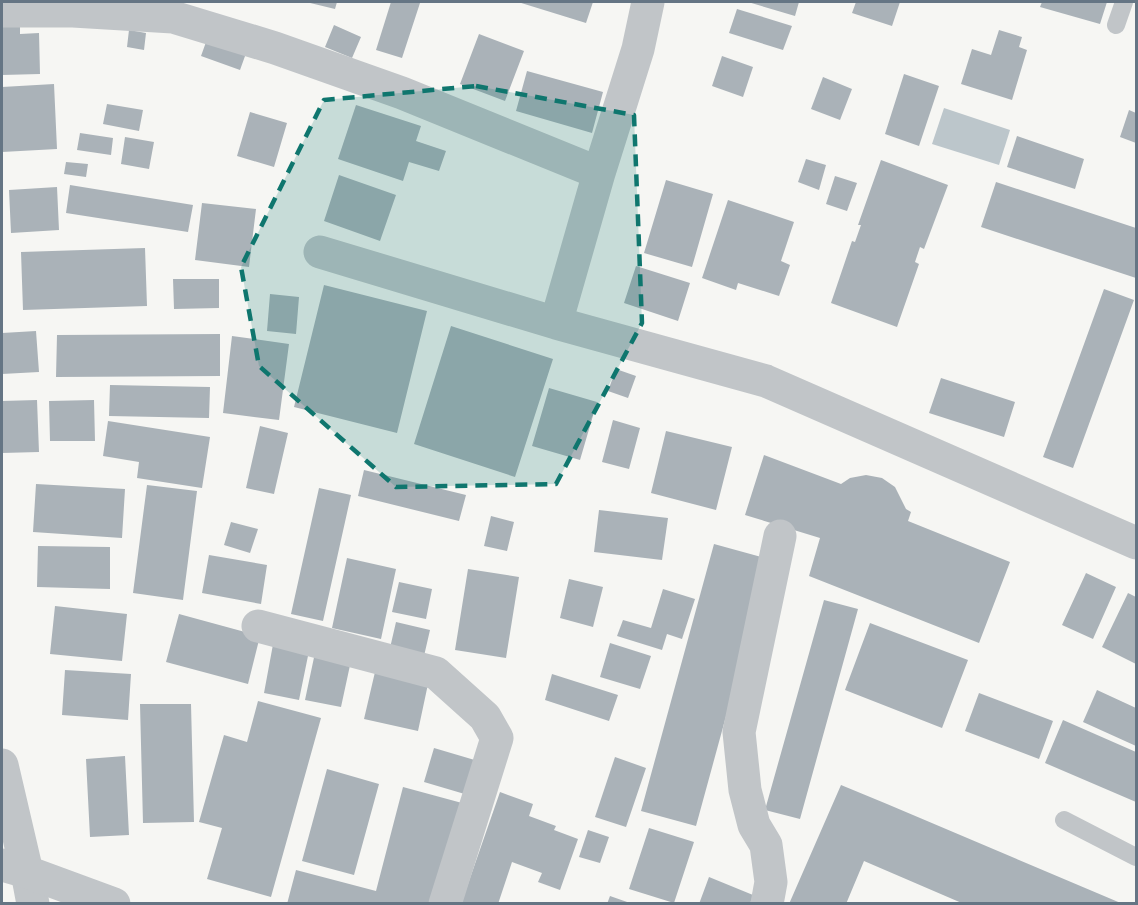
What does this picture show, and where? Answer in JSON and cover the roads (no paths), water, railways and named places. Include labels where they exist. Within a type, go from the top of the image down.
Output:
[{"type":"street","points":[[556,322],[638,49],[648,2]]},
{"type":"street","points":[[2,11],[73,11],[173,17],[275,48],[402,93],[599,173]]},
{"type":"street","points":[[320,252],[766,381],[1137,543]]},
{"type":"street","points":[[767,903],[771,882],[766,845],[754,825],[745,789],[739,732],[780,536]]},
{"type":"street","points":[[258,626],[436,673],[485,717],[497,738],[445,903]]},
{"type":"street","points":[[2,765],[14,869],[33,903]]},
{"type":"street","points":[[14,869],[114,903]]},
{"type":"lane","points":[[1116,25],[1124,2]]},
{"type":"lane","points":[[1065,820],[1137,857]]}]
